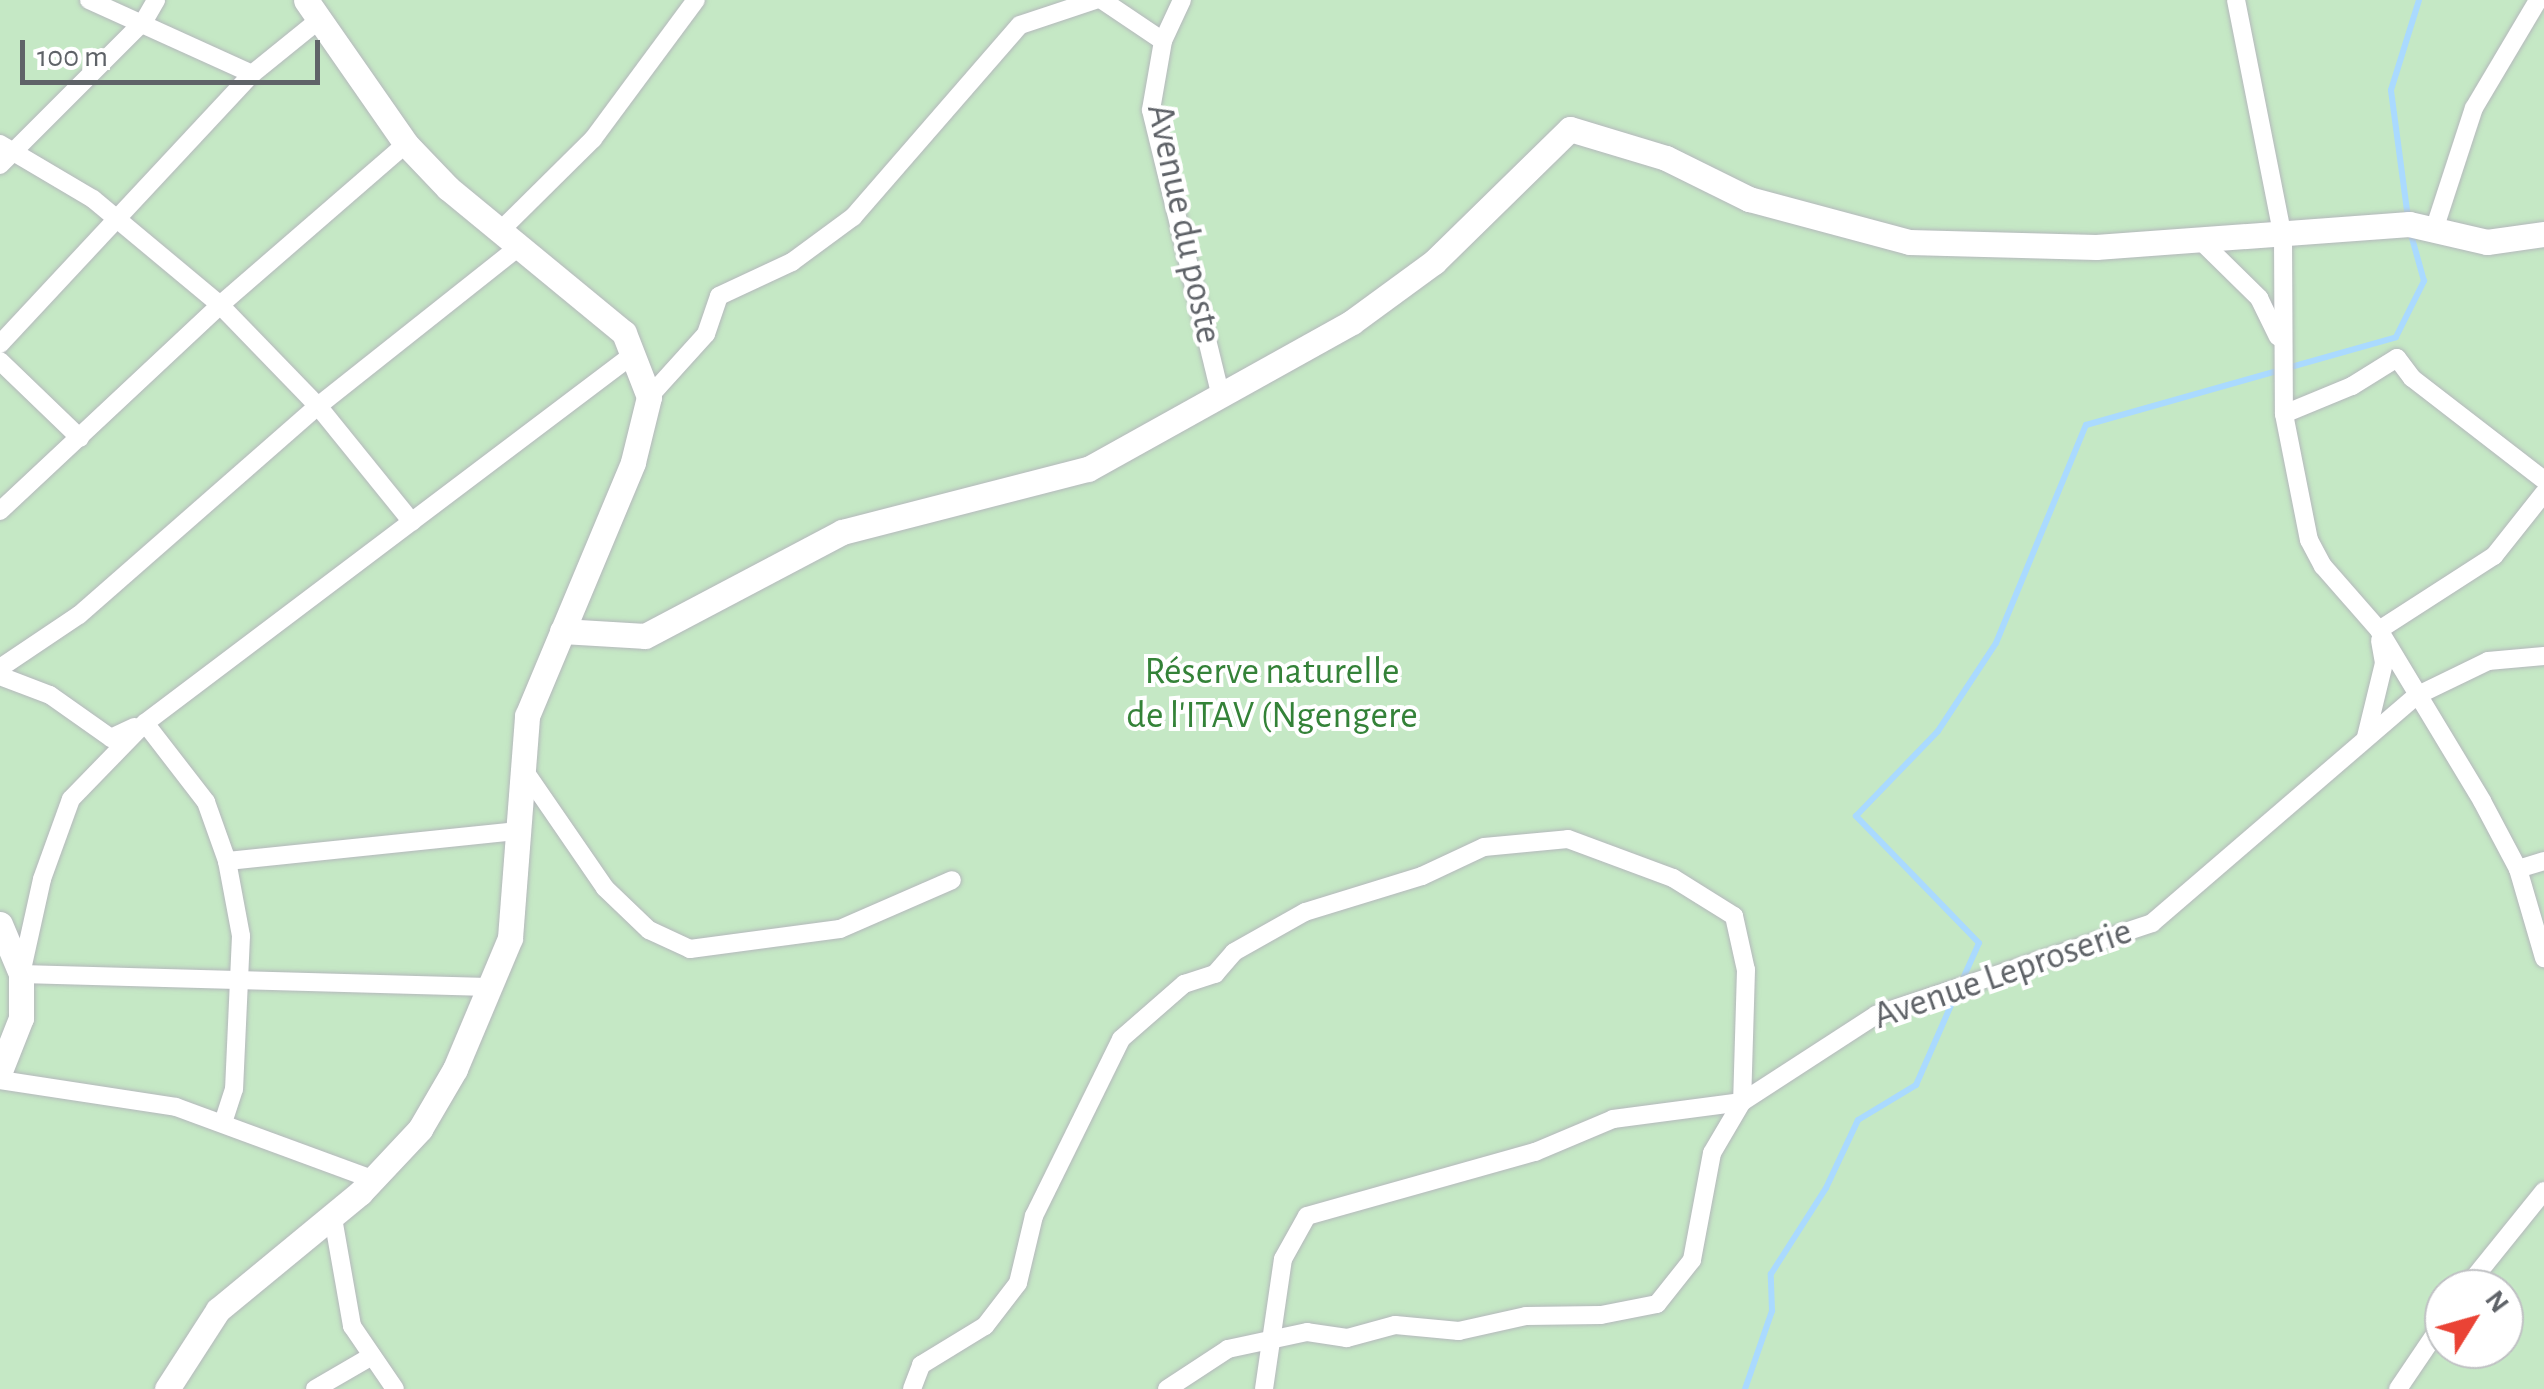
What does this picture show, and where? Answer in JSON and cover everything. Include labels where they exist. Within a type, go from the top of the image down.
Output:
[{"type":"street","points":[[89,0],[144,21],[252,74]]},
{"type":"street","points":[[0,165],[8,148],[144,21],[156,0]]},
{"type":"street","points":[[0,668],[78,616],[512,237],[594,140],[696,0]]},
{"type":"street","points":[[167,1389],[218,1310],[334,1218],[420,1129],[454,1068],[510,938],[527,716],[633,462],[649,397],[706,334],[719,296],[792,262],[853,217],[1020,25],[1099,0],[1163,41]]},
{"type":"street","name":"Avenue du poste","points":[[1182,0],[1163,41],[1151,110],[1220,392]]},
{"type":"street","points":[[2236,0],[2283,236],[2280,368],[2309,540],[2323,566],[2379,630],[2518,870],[2544,958]]},
{"type":"street","points":[[2428,226],[2474,108],[2538,0]]},
{"type":"street","points":[[0,344],[68,266],[119,222],[312,10],[406,144],[624,333],[649,397]]},
{"type":"street","points":[[562,631],[645,636],[842,532],[1088,469],[1220,392],[1352,322],[1434,262],[1570,129],[1666,158],[1749,199],[1909,242],[2096,247],[2198,237],[2283,236],[2387,224],[2428,226],[2487,242],[2544,234]]},
{"type":"street","points":[[0,511],[220,305],[406,144]]},
{"type":"street","points":[[8,148],[119,222],[220,305],[318,406],[412,522]]},
{"type":"street","points":[[2198,237],[2259,298],[2280,343]]},
{"type":"street","points":[[3,1055],[21,1018],[21,974],[42,880],[72,799],[145,723],[631,356]]},
{"type":"street","points":[[2285,408],[2352,386],[2397,358],[2412,378],[2544,480]]},
{"type":"street","points":[[0,361],[80,438]]},
{"type":"street","points":[[2379,630],[2494,556],[2544,493]]},
{"type":"street","points":[[2366,737],[2384,663],[2379,630]]},
{"type":"street","name":"Avenue Leproserie","points":[[1264,1389],[1284,1259],[1307,1216],[1535,1152],[1613,1119],[1742,1102],[1876,1015],[2152,923],[2416,696],[2488,661],[2544,656]]},
{"type":"street","points":[[0,676],[50,695],[112,738],[145,723]]},
{"type":"street","points":[[145,723],[206,802],[227,861],[240,936],[234,1089],[223,1122]]},
{"type":"street","points":[[524,770],[605,888],[649,930],[690,949],[840,928],[952,880]]},
{"type":"street","points":[[227,861],[516,832]]},
{"type":"street","points":[[912,1389],[921,1365],[985,1326],[1018,1283],[1034,1216],[1121,1039],[1184,984],[1214,974],[1234,952],[1305,912],[1422,876],[1484,847],[1568,839],[1603,848],[1673,878],[1734,916],[1746,970],[1742,1102],[1712,1153],[1692,1260],[1657,1304],[1601,1315],[1526,1316],[1459,1332],[1395,1325],[1347,1338],[1307,1332],[1228,1349],[1167,1389]]},
{"type":"street","points":[[2518,870],[2544,861]]},
{"type":"street","points":[[0,924],[21,974]]},
{"type":"street","points":[[21,974],[488,987]]},
{"type":"street","points":[[0,1080],[118,1094],[223,1122],[372,1179]]},
{"type":"street","points":[[2481,1269],[2544,1191]]},
{"type":"street","points":[[334,1218],[352,1326],[395,1389]]},
{"type":"street","points":[[2398,1389],[2424,1351]]},
{"type":"street","points":[[314,1389],[372,1356]]},
{"type":"green space","name":"Réserve naturelle de l'ITAV (Ngengere","points":[[0,0],[2544,0],[2544,1389],[0,1389]]},
{"type":"waterway","points":[[2408,218],[2391,90],[2419,0]]},
{"type":"waterway","points":[[1961,983],[1979,943],[1856,816],[1938,731],[1996,643],[2086,425],[2396,337],[2424,281],[2410,231]]},
{"type":"waterway","points":[[1745,1389],[1772,1311],[1771,1274],[1826,1188],[1858,1120],[1916,1085],[1956,994]]}]
